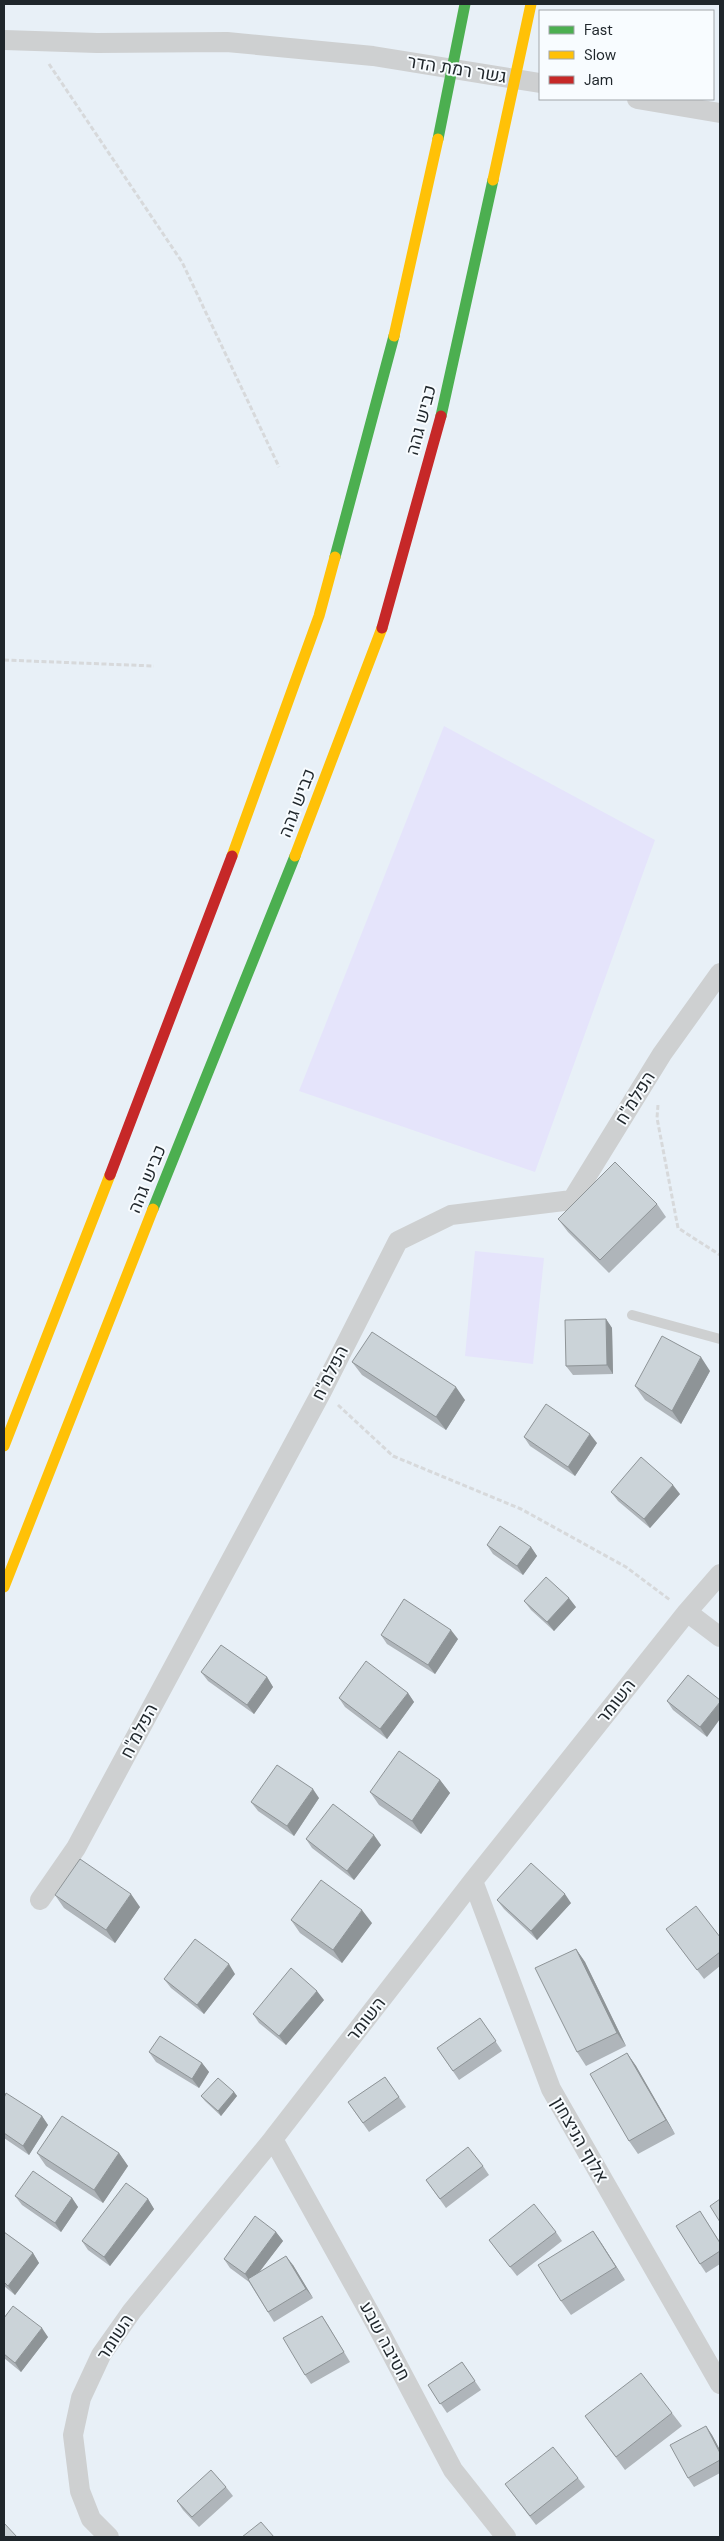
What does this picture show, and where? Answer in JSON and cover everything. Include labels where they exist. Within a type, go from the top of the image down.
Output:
[{"type":"highway","name":"כביש גהה","points":[[4,1446],[210,918],[319,616],[388,362],[448,96],[465,4]]},
{"type":"highway","name":"כביש גהה","points":[[4,1587],[94,1353],[265,935],[381,633],[450,382],[531,4]]},
{"type":"street","name":"גשר רמת הדר","points":[[4,40],[97,43],[228,42],[373,56],[539,83]]},
{"type":"street","points":[[643,100],[720,113]]},
{"type":"street","name":"הפלמ\"ח","points":[[40,1900],[76,1848],[322,1390],[398,1241],[451,1215],[572,1200],[662,1054],[720,973]]},
{"type":"street","name":"השומר","points":[[109,2537],[91,2519],[80,2491],[73,2435],[81,2398],[101,2355],[132,2312],[273,2139],[473,1880],[687,1612],[720,1574]]},
{"type":"street","points":[[687,1612],[720,1636]]},
{"type":"street","name":"אלוף הניצחון","points":[[473,1880],[551,2089],[720,2384]]},
{"type":"street","name":"חטיבה שבע","points":[[273,2139],[378,2328],[453,2470],[506,2537]]},
{"type":"lane","points":[[632,1315],[720,1339]]},
{"type":"path","points":[[34,40],[182,262],[279,467]]},
{"type":"path","points":[[4,660],[154,666]]},
{"type":"path","points":[[658,1100],[657,1118],[678,1228],[720,1254]]},
{"type":"path","points":[[322,1390],[393,1456],[521,1509],[626,1567],[687,1612]]},
{"type":"shaded area","points":[[444,726],[655,840],[535,1172],[299,1091]]},
{"type":"shaded area","points":[[475,1251],[544,1258],[533,1364],[465,1356]]},
{"type":"building","points":[[615,1162],[657,1204],[600,1260],[558,1219]]},
{"type":"building","points":[[606,1319],[607,1365],[566,1366],[565,1320]]},
{"type":"building","points":[[372,1332],[456,1387],[436,1417],[352,1362]]},
{"type":"building","points":[[662,1336],[701,1357],[672,1411],[635,1386]]},
{"type":"building","points":[[546,1404],[590,1434],[568,1467],[524,1437]]},
{"type":"building","points":[[641,1457],[673,1485],[644,1519],[611,1492]]},
{"type":"building","points":[[500,1526],[531,1547],[517,1566],[487,1545]]},
{"type":"building","points":[[546,1577],[569,1598],[547,1622],[524,1601]]},
{"type":"building","points":[[404,1599],[451,1630],[428,1665],[381,1635]]},
{"type":"building","points":[[221,1645],[267,1677],[247,1705],[201,1672]]},
{"type":"building","points":[[366,1661],[408,1693],[380,1729],[339,1698]]},
{"type":"building","points":[[688,1675],[720,1700],[700,1727],[667,1701]]},
{"type":"building","points":[[399,1751],[440,1780],[412,1821],[370,1792]]},
{"type":"building","points":[[277,1765],[313,1789],[287,1826],[251,1802]]},
{"type":"building","points":[[333,1804],[374,1835],[347,1871],[306,1839]]},
{"type":"building","points":[[80,1859],[131,1894],[106,1930],[55,1895]]},
{"type":"building","points":[[531,1863],[565,1894],[531,1931],[497,1900]]},
{"type":"building","points":[[321,1880],[362,1910],[333,1950],[291,1920]]},
{"type":"building","points":[[696,1906],[720,1937],[720,1952],[697,1970],[666,1929]]},
{"type":"building","points":[[195,1939],[229,1964],[197,2005],[164,1979]]},
{"type":"building","points":[[576,1949],[617,2033],[577,2052],[535,1968]]},
{"type":"building","points":[[291,1968],[317,1991],[279,2036],[253,2014]]},
{"type":"building","points":[[480,2018],[496,2041],[453,2071],[437,2048]]},
{"type":"building","points":[[160,2036],[202,2063],[192,2079],[149,2052]]},
{"type":"building","points":[[627,2053],[666,2120],[629,2141],[590,2074]]},
{"type":"building","points":[[385,2077],[399,2097],[363,2123],[348,2102]]},
{"type":"building","points":[[218,2078],[234,2092],[218,2111],[201,2096]]},
{"type":"building","points":[[6,2093],[42,2116],[23,2146],[4,2133],[4,2098]]},
{"type":"building","points":[[62,2116],[119,2153],[94,2190],[37,2153]]},
{"type":"building","points":[[468,2147],[483,2166],[440,2199],[426,2180]]},
{"type":"building","points":[[33,2171],[72,2198],[55,2223],[15,2196]]},
{"type":"building","points":[[126,2183],[148,2199],[104,2257],[82,2241]]},
{"type":"building","points":[[720,2199],[720,2222],[710,2206]]},
{"type":"building","points":[[534,2204],[556,2232],[510,2267],[489,2240]]},
{"type":"building","points":[[700,2211],[720,2243],[720,2251],[700,2264],[676,2226]]},
{"type":"building","points":[[255,2216],[276,2232],[245,2274],[224,2259]]},
{"type":"building","points":[[593,2231],[616,2267],[561,2301],[538,2265]]},
{"type":"building","points":[[4,2232],[33,2253],[8,2286],[4,2282]]},
{"type":"building","points":[[286,2256],[306,2289],[268,2312],[248,2279]]},
{"type":"building","points":[[13,2306],[42,2328],[15,2363],[4,2354],[4,2318]]},
{"type":"building","points":[[322,2316],[344,2352],[305,2375],[283,2338]]},
{"type":"building","points":[[462,2362],[475,2381],[440,2404],[428,2385]]},
{"type":"building","points":[[641,2373],[672,2413],[616,2457],[585,2416]]},
{"type":"building","points":[[706,2426],[720,2453],[720,2460],[688,2478],[670,2445]]},
{"type":"building","points":[[553,2447],[578,2478],[530,2516],[505,2484]]},
{"type":"building","points":[[211,2470],[226,2487],[192,2517],[177,2501]]},
{"type":"building","points":[[261,2522],[274,2537],[242,2537]]},
{"type":"building","points":[[4,2523],[17,2537],[4,2537]]},
{"type":"traffic: fast","points":[[438,139],[465,4]]},
{"type":"traffic: fast","points":[[441,416],[493,180]]},
{"type":"traffic: fast","points":[[335,557],[394,336]]},
{"type":"traffic: fast","points":[[153,1209],[295,856]]},
{"type":"traffic: slow","points":[[493,180],[531,4]]},
{"type":"traffic: slow","points":[[394,336],[438,139]]},
{"type":"traffic: slow","points":[[232,856],[319,616],[335,557]]},
{"type":"traffic: slow","points":[[295,856],[382,628]]},
{"type":"traffic: slow","points":[[4,1446],[110,1175]]},
{"type":"traffic: slow","points":[[4,1587],[153,1209]]},
{"type":"traffic: jam","points":[[382,628],[441,416]]},
{"type":"traffic: jam","points":[[110,1175],[232,856]]}]
